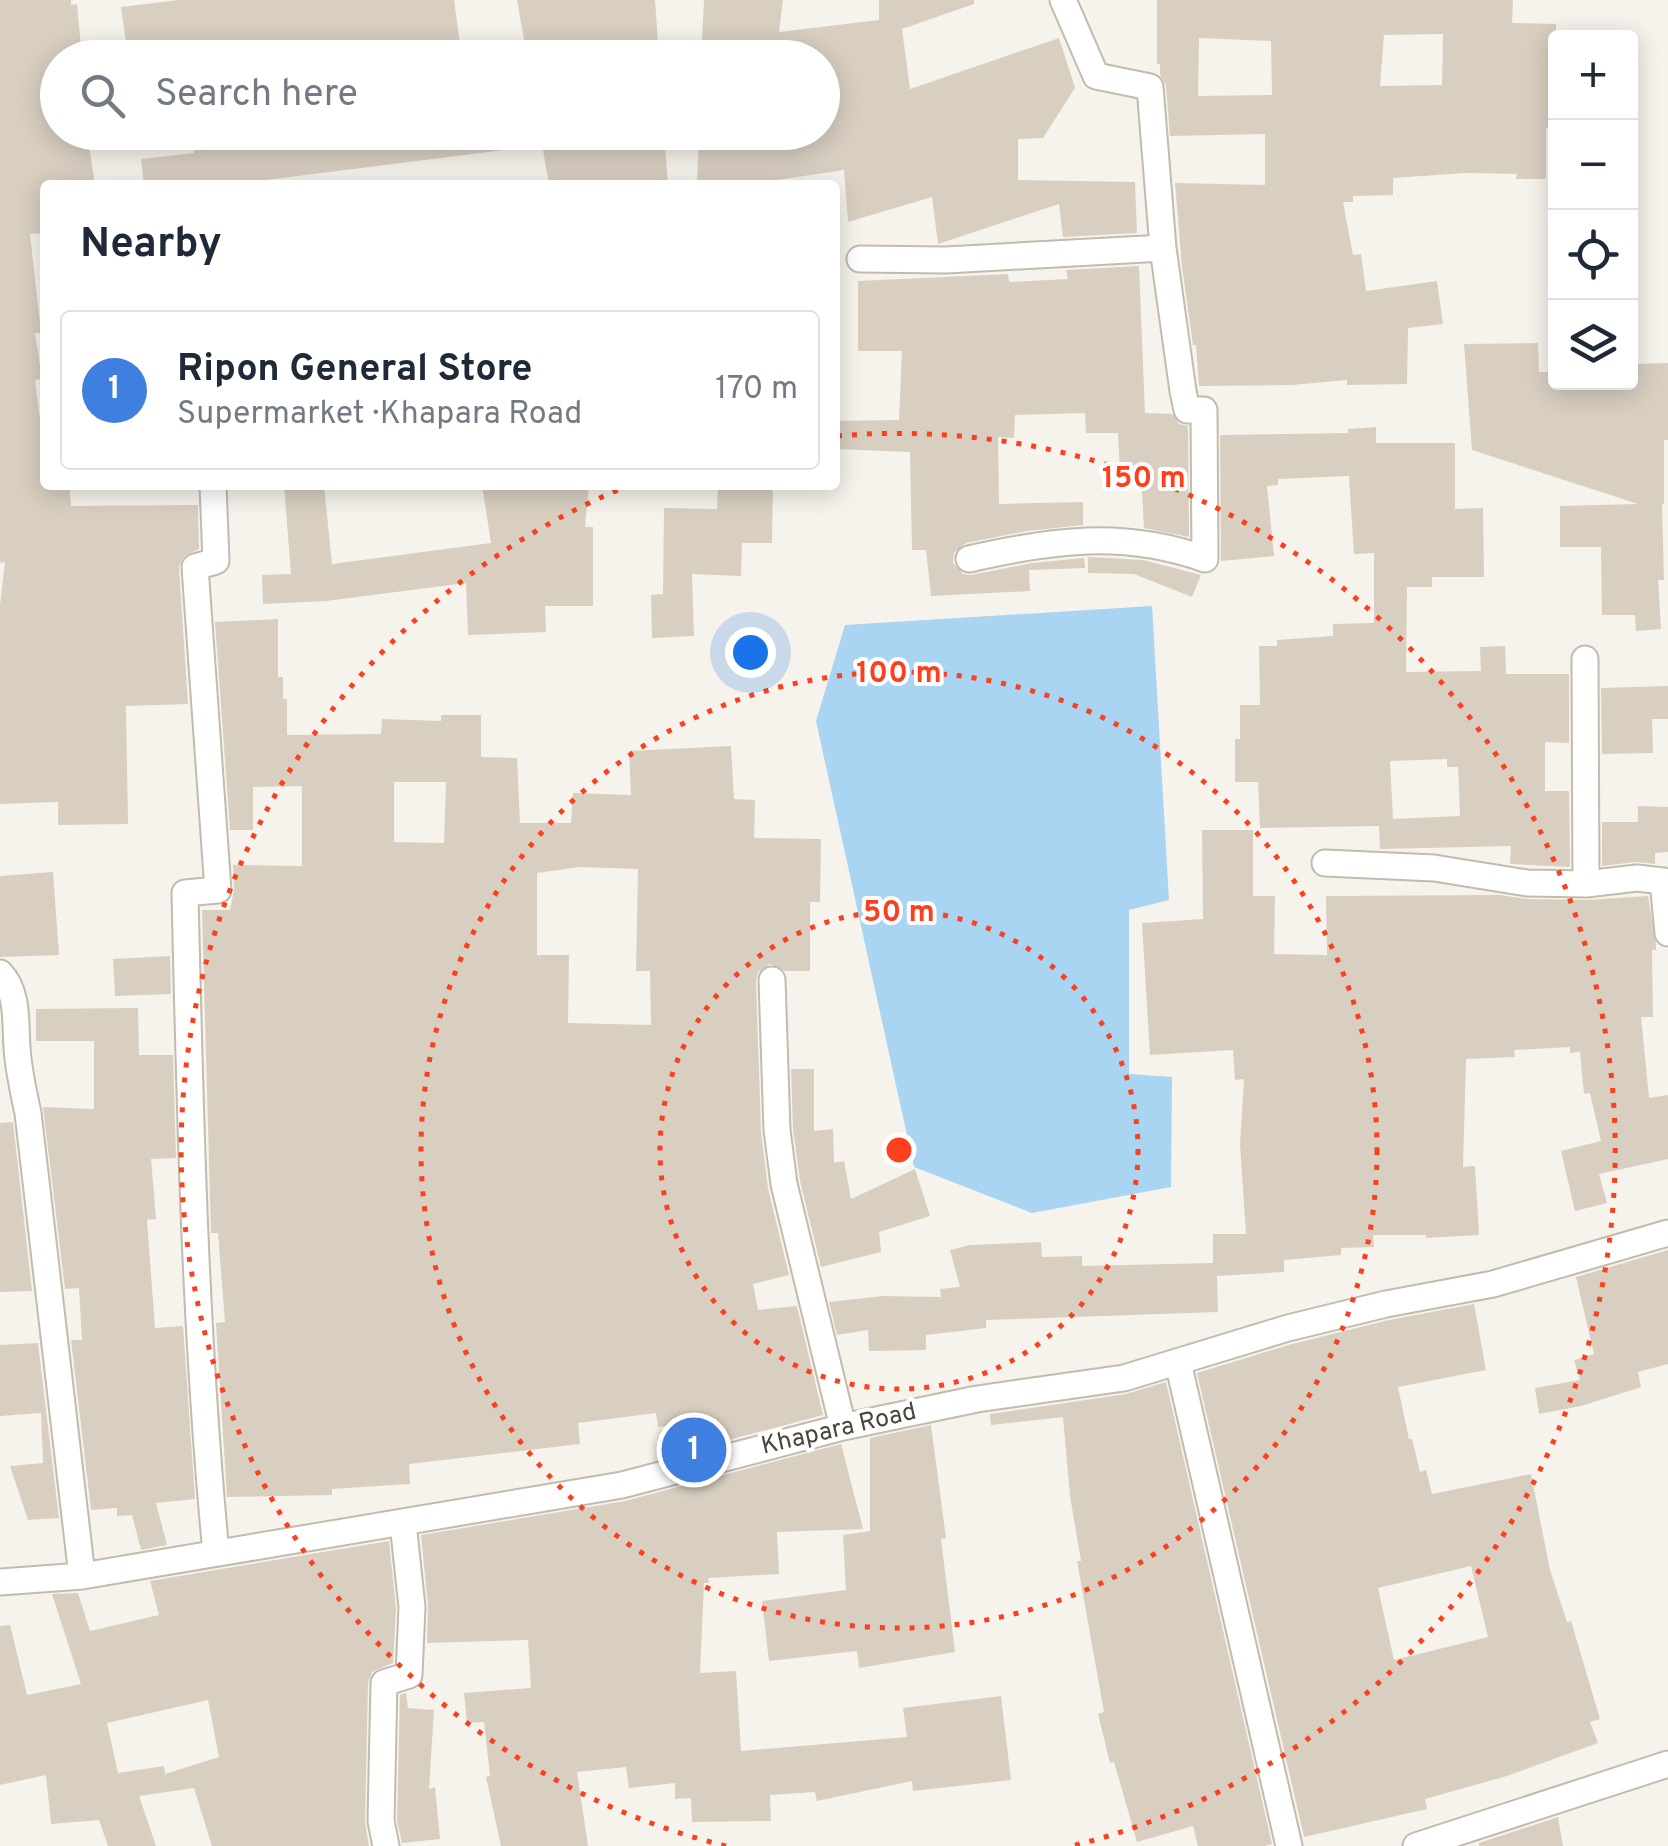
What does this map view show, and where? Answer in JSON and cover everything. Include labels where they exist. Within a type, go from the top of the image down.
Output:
[{"type":"street","points":[[970,559],[1025,546],[1109,538],[1170,547],[1204,559],[1204,410],[1188,410],[1163,248],[1150,88],[1096,76],[1063,0]]},
{"type":"street","points":[[860,260],[981,259],[1163,248]]},
{"type":"street","points":[[213,490],[216,561],[195,567],[218,890],[185,893],[192,1227],[202,1404],[216,1553]]},
{"type":"street","points":[[1585,659],[1586,884]]},
{"type":"street","points":[[1325,863],[1434,868],[1527,883],[1666,880],[1668,933]]},
{"type":"street","points":[[0,974],[14,998],[82,1576]]},
{"type":"street","points":[[772,980],[777,1130],[784,1184],[844,1427]]},
{"type":"street","name":"Khapara Road","points":[[0,1582],[82,1576],[622,1484],[844,1427],[977,1399],[1124,1378],[1288,1328],[1493,1284],[1668,1233]]},
{"type":"street","points":[[1178,1362],[1290,1846]]},
{"type":"street","points":[[386,1846],[382,1821],[384,1683],[409,1675],[412,1608],[403,1523]]},
{"type":"street","points":[[1416,1846],[1668,1764]]},
{"type":"water","points":[[1152,606],[1169,900],[1129,910],[1129,1074],[1172,1077],[1171,1187],[1032,1213],[914,1167],[816,721],[845,625]]},
{"type":"building","points":[[0,0],[71,0],[71,5],[77,4],[80,40],[40,40],[40,150],[90,150],[94,180],[40,180],[40,233],[30,234],[40,324],[40,333],[35,333],[40,379],[35,380],[40,420],[40,490],[69,490],[71,506],[198,505],[199,549],[184,556],[179,567],[188,704],[126,706],[128,824],[58,825],[58,802],[0,804],[0,605],[5,562],[0,563]]},
{"type":"building","points":[[179,0],[454,0],[460,40],[126,40],[121,7]]},
{"type":"building","points":[[517,0],[655,0],[658,40],[524,40]]},
{"type":"building","points":[[704,0],[783,0],[779,32],[879,20],[879,0],[974,0],[974,4],[902,29],[910,89],[1059,38],[1075,88],[1043,138],[1018,139],[1018,180],[1135,182],[1137,233],[1063,237],[1059,204],[938,244],[932,197],[848,222],[844,170],[777,180],[697,180],[698,150],[840,150],[840,40],[702,40]]},
{"type":"building","points":[[1157,0],[1513,0],[1512,23],[1556,24],[1556,30],[1548,30],[1546,179],[1466,173],[1393,178],[1393,195],[1353,196],[1353,202],[1343,202],[1353,255],[1361,254],[1366,291],[1437,281],[1443,324],[1408,328],[1407,384],[1347,385],[1347,380],[1199,386],[1175,183],[1265,185],[1265,134],[1170,136],[1160,64]],"holes":[[[1443,34],[1442,85],[1380,86],[1384,35]],[[1199,38],[1271,41],[1272,95],[1198,96]]]},
{"type":"building","points":[[194,150],[503,150],[266,180],[143,180],[141,159],[194,153]]},
{"type":"building","points":[[543,150],[665,150],[668,180],[548,180]]},
{"type":"building","points":[[1139,266],[1145,413],[1172,414],[1179,424],[1188,426],[1189,537],[1144,528],[1141,474],[1120,474],[1118,433],[1086,433],[1085,413],[1015,415],[1014,438],[998,437],[999,504],[1083,502],[1083,525],[966,543],[954,553],[953,563],[963,574],[971,575],[1084,558],[1085,568],[1029,570],[1030,591],[931,596],[926,550],[912,550],[910,452],[840,449],[840,421],[899,420],[902,351],[858,351],[858,281],[1008,274],[1009,282],[1068,279],[1066,270]]},
{"type":"building","points":[[1538,343],[1539,372],[1548,372],[1548,390],[1638,390],[1638,364],[1668,363],[1668,440],[1664,440],[1662,504],[1664,580],[1658,580],[1661,629],[1636,631],[1635,615],[1602,615],[1601,547],[1560,547],[1560,506],[1638,504],[1472,450],[1464,344]]},
{"type":"building","points":[[1376,427],[1376,443],[1455,443],[1455,509],[1483,508],[1484,577],[1432,577],[1432,587],[1407,587],[1406,672],[1481,671],[1480,647],[1505,646],[1506,674],[1569,674],[1569,743],[1545,742],[1545,791],[1569,791],[1570,867],[1510,864],[1511,846],[1380,849],[1379,826],[1260,828],[1258,782],[1235,782],[1240,705],[1260,705],[1259,646],[1277,646],[1277,640],[1333,636],[1333,624],[1374,623],[1374,553],[1354,554],[1349,476],[1278,479],[1278,485],[1267,486],[1274,556],[1221,561],[1220,435],[1348,433],[1348,429]],"holes":[[[1447,759],[1447,767],[1458,767],[1460,816],[1393,819],[1390,761]]]},
{"type":"building","points":[[284,490],[325,490],[332,564],[491,543],[483,490],[589,490],[585,527],[593,527],[593,606],[545,606],[546,632],[468,635],[466,583],[326,601],[263,604],[262,575],[291,574]]},
{"type":"building","points":[[718,490],[773,490],[772,543],[742,543],[741,576],[692,574],[694,636],[652,638],[651,595],[663,594],[664,508],[717,509]]},
{"type":"building","points":[[1088,557],[1143,560],[1201,575],[1192,597],[1134,574],[1088,573]]},
{"type":"building","points":[[278,619],[278,677],[283,677],[283,699],[287,699],[287,735],[381,734],[382,719],[441,721],[441,715],[481,715],[481,757],[517,758],[520,823],[571,823],[573,793],[631,795],[629,751],[731,746],[734,799],[755,800],[754,838],[821,839],[820,902],[810,902],[810,971],[785,971],[770,964],[758,972],[756,980],[761,1132],[768,1188],[789,1275],[753,1284],[758,1310],[797,1306],[823,1415],[668,1456],[665,1426],[658,1427],[656,1413],[578,1423],[580,1444],[409,1464],[410,1484],[332,1489],[332,1495],[227,1497],[216,1323],[225,1322],[218,1233],[211,1233],[202,910],[230,910],[233,865],[302,866],[302,786],[253,787],[253,830],[230,830],[215,622]],"holes":[[[394,782],[446,782],[444,843],[394,842]],[[580,867],[638,869],[636,971],[650,971],[651,1025],[568,1023],[569,955],[537,955],[537,873]]]},
{"type":"building","points":[[1668,686],[1668,719],[1652,719],[1653,753],[1602,754],[1601,688]]},
{"type":"building","points":[[1638,806],[1668,807],[1668,852],[1655,853],[1655,864],[1602,866],[1602,822],[1638,822]]},
{"type":"building","points":[[1202,830],[1253,830],[1253,896],[1275,896],[1274,954],[1327,955],[1326,896],[1500,895],[1586,900],[1648,896],[1656,943],[1656,950],[1652,950],[1653,1017],[1641,1017],[1649,1098],[1668,1095],[1668,1159],[1599,1174],[1607,1203],[1575,1211],[1561,1151],[1601,1141],[1590,1093],[1584,1094],[1580,1052],[1570,1053],[1570,1047],[1514,1050],[1515,1057],[1466,1059],[1463,1167],[1475,1166],[1479,1235],[1373,1235],[1374,1247],[1341,1248],[1341,1255],[1284,1260],[1284,1272],[1217,1276],[1218,1312],[986,1320],[986,1328],[926,1335],[926,1350],[869,1351],[868,1330],[837,1335],[829,1302],[883,1296],[941,1297],[940,1289],[960,1287],[950,1250],[970,1245],[1041,1242],[1042,1257],[1082,1256],[1082,1266],[1213,1263],[1213,1234],[1246,1234],[1240,1144],[1244,1079],[1235,1080],[1233,1050],[1150,1055],[1142,923],[1203,919]]},
{"type":"building","points":[[53,872],[59,955],[0,957],[0,876]]},
{"type":"building","points":[[170,956],[171,994],[115,996],[113,959]]},
{"type":"building","points":[[138,1008],[139,1055],[173,1055],[176,1158],[151,1159],[156,1219],[147,1220],[155,1328],[183,1326],[195,1499],[156,1503],[167,1545],[141,1550],[132,1515],[117,1516],[117,1508],[91,1510],[71,1340],[82,1340],[79,1288],[65,1289],[43,1107],[94,1109],[94,1041],[36,1041],[36,1009]]},
{"type":"building","points":[[791,1069],[814,1069],[814,1131],[833,1129],[834,1163],[844,1161],[851,1199],[915,1169],[930,1216],[879,1232],[881,1252],[821,1267],[800,1181]]},
{"type":"building","points":[[13,1122],[32,1291],[0,1292],[0,1123]]},
{"type":"building","points":[[1668,1250],[1668,1364],[1638,1372],[1641,1387],[1581,1406],[1539,1414],[1535,1388],[1580,1380],[1574,1360],[1594,1354],[1576,1277]]},
{"type":"building","points":[[1474,1304],[1486,1370],[1398,1387],[1409,1439],[1420,1472],[1426,1470],[1432,1494],[1531,1474],[1550,1570],[1567,1622],[1571,1621],[1600,1719],[1590,1722],[1598,1743],[1507,1776],[1425,1799],[1427,1809],[1304,1837],[1197,1373],[1389,1320]],"holes":[[[1471,1566],[1488,1637],[1394,1660],[1378,1588]]]},
{"type":"building","points":[[38,1343],[59,1518],[28,1520],[10,1466],[43,1463],[41,1413],[0,1416],[0,1345]]},
{"type":"building","points":[[1166,1382],[1272,1844],[1265,1846],[1198,1846],[1193,1826],[1137,1842],[1098,1714],[1104,1712],[1077,1561],[1081,1561],[1063,1417],[991,1425],[990,1414],[1126,1394]]},
{"type":"building","points":[[931,1425],[946,1538],[941,1539],[955,1652],[859,1668],[857,1651],[769,1661],[762,1601],[846,1590],[843,1535],[870,1531],[870,1438]]},
{"type":"building","points":[[841,1444],[863,1529],[777,1532],[779,1574],[708,1578],[709,1583],[704,1583],[700,1673],[736,1671],[741,1751],[907,1737],[903,1708],[1001,1696],[1011,1780],[913,1791],[912,1781],[817,1801],[815,1792],[770,1795],[771,1821],[692,1822],[691,1798],[675,1799],[675,1783],[629,1788],[626,1767],[577,1772],[588,1846],[501,1846],[486,1777],[490,1776],[484,1722],[467,1723],[464,1693],[531,1688],[528,1640],[427,1643],[428,1606],[421,1535],[625,1501]]},
{"type":"building","points":[[389,1541],[396,1608],[393,1663],[372,1672],[368,1683],[365,1821],[369,1846],[212,1846],[194,1788],[139,1796],[156,1846],[108,1846],[99,1820],[51,1824],[46,1775],[0,1785],[0,1626],[10,1625],[27,1695],[81,1684],[52,1594],[78,1593],[90,1631],[159,1615],[150,1581]],"holes":[[[208,1700],[219,1757],[165,1774],[164,1766],[118,1773],[107,1723]]]},
{"type":"building","points":[[406,1693],[408,1708],[434,1710],[429,1789],[435,1787],[440,1839],[402,1843],[397,1820],[400,1695]]},
{"type":"building","points":[[1558,1817],[1563,1846],[1479,1846],[1479,1843]]},
{"type":"place","name":"Ripon General Store","points":[[694,1450]]}]
